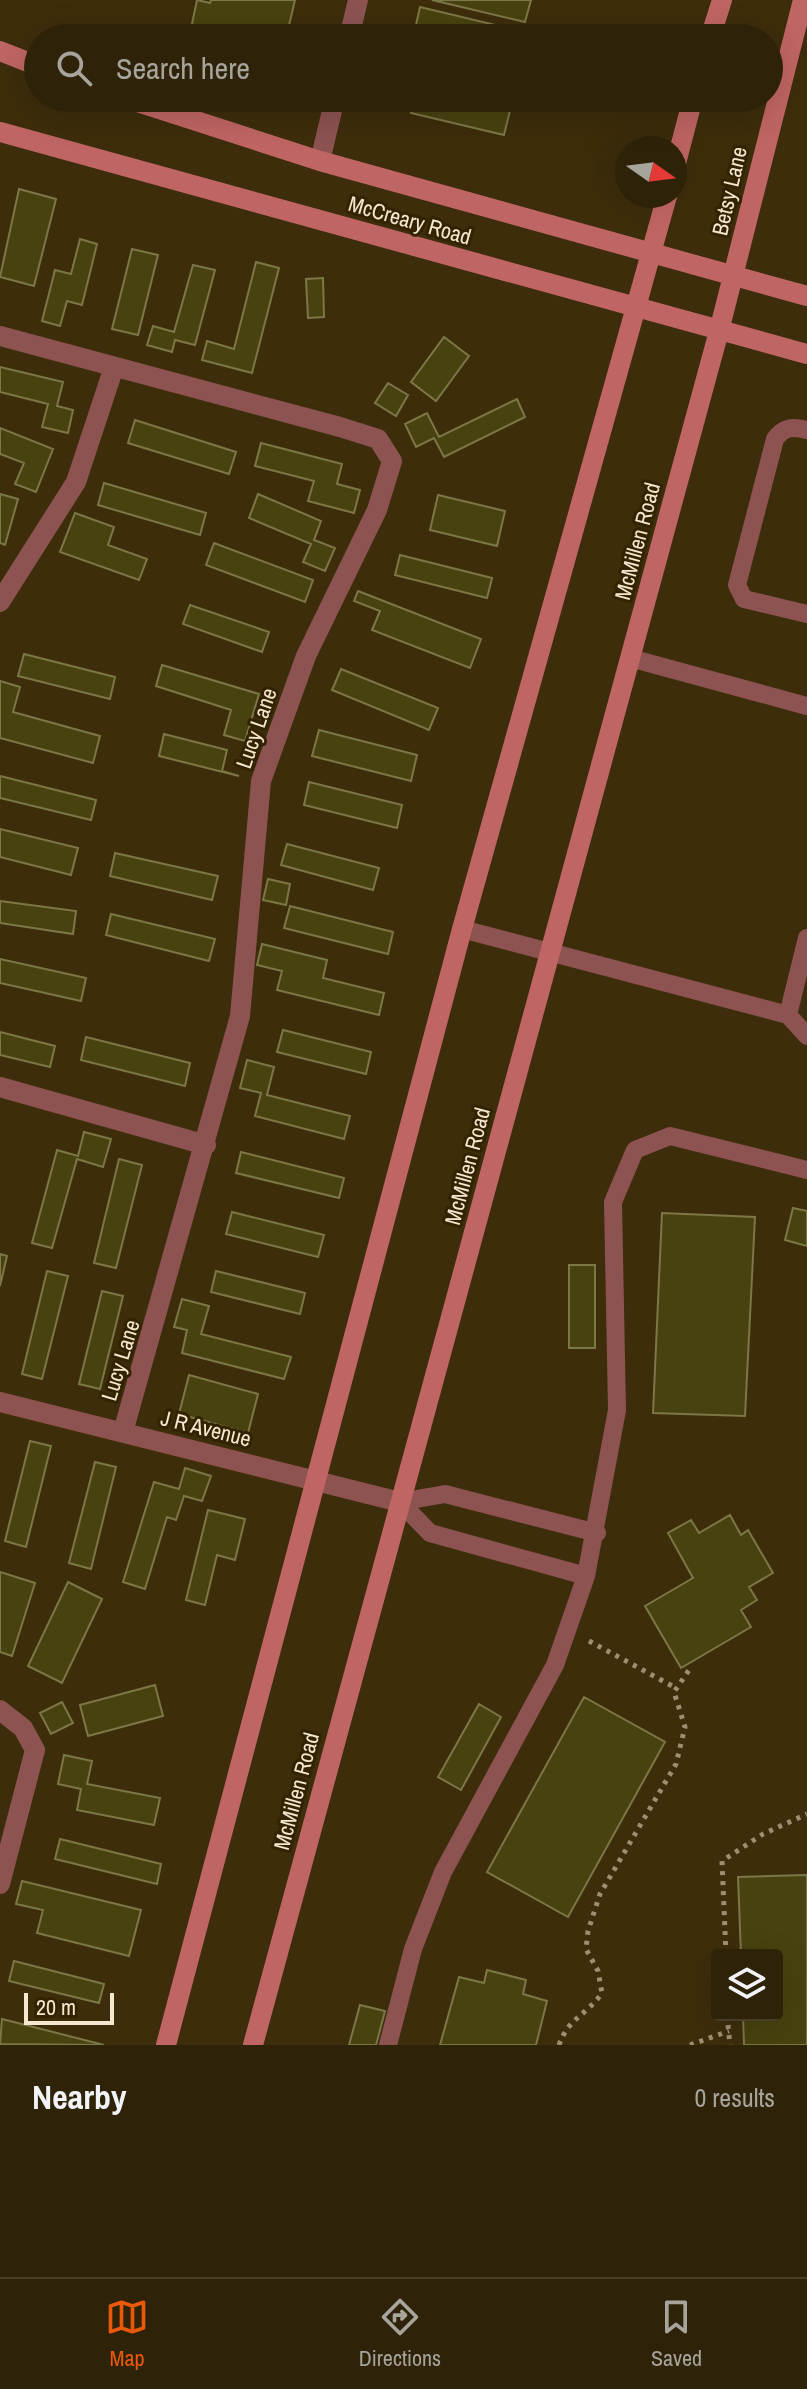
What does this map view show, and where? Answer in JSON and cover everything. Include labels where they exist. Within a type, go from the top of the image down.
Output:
[{"type":"main road","points":[[714,24],[722,0]]},
{"type":"main road","name":"Betsy Lane","points":[[783,78],[803,0]]},
{"type":"main road","points":[[0,51],[24,60]]},
{"type":"main road","name":"McCreary Road","points":[[168,112],[320,161],[807,296]]},
{"type":"main road","points":[[683,136],[689,112]]},
{"type":"main road","name":"Betsy Lane","points":[[726,299],[774,112]]},
{"type":"main road","name":"McCreary Road","points":[[0,132],[634,309],[807,354]]},
{"type":"main road","points":[[166,2045],[462,929],[664,208]]},
{"type":"main road","name":"McMillen Road","points":[[253,2045],[726,299]]},
{"type":"street","points":[[352,24],[358,0]]},
{"type":"street","points":[[320,161],[332,112]]},
{"type":"street","name":"Lucy Lane","points":[[0,336],[378,439],[392,461],[377,510],[306,656],[261,781],[240,1016],[123,1432]]},
{"type":"street","points":[[0,602],[76,482],[114,367]]},
{"type":"street","points":[[0,1087],[206,1145]]},
{"type":"street","name":"J R Avenue","points":[[0,1402],[400,1502]]},
{"type":"street","points":[[0,1710],[23,1728],[35,1750],[0,1884]]},
{"type":"lane","points":[[807,430],[791,427],[781,431],[775,439],[737,585],[744,599],[807,614]]},
{"type":"lane","points":[[630,658],[807,706]]},
{"type":"lane","points":[[462,929],[788,1015],[807,1036]]},
{"type":"lane","points":[[788,1015],[807,938]]},
{"type":"lane","points":[[388,2045],[413,1949],[443,1872],[555,1665],[586,1576],[597,1533],[617,1410],[613,1202],[635,1150],[670,1136],[807,1170]]},
{"type":"lane","points":[[400,1502],[445,1494],[597,1533]]},
{"type":"lane","points":[[400,1502],[430,1533],[586,1576]]},
{"type":"path","points":[[568,1627],[617,1658],[676,1688]]},
{"type":"path","points":[[559,2045],[566,2026],[591,2008],[602,1993],[598,1971],[586,1949],[588,1931],[600,1894],[676,1764],[685,1727],[674,1692],[689,1670]]},
{"type":"path","points":[[726,1949],[722,1861],[763,1834],[807,1814]]},
{"type":"path","points":[[728,2021],[730,2045]]},
{"type":"path","points":[[690,2045],[709,2035],[729,2031]]},
{"type":"building","points":[[197,0],[210,3],[211,0],[295,0],[289,24],[192,24]]},
{"type":"building","points":[[432,0],[531,0],[525,22]]},
{"type":"building","points":[[420,7],[491,24],[416,24]]},
{"type":"building","points":[[411,112],[510,112],[504,135]]},
{"type":"building","points":[[19,189],[56,199],[34,286],[0,277]]},
{"type":"building","points":[[80,239],[97,244],[82,305],[67,301],[60,326],[42,321],[55,270],[71,274]]},
{"type":"building","points":[[132,249],[158,255],[138,335],[112,329]]},
{"type":"building","points":[[256,262],[279,268],[252,373],[202,360],[207,341],[234,349]]},
{"type":"building","points":[[193,265],[215,270],[195,345],[175,340],[172,352],[147,345],[153,326],[174,332]]},
{"type":"building","points":[[323,278],[324,317],[308,318],[306,279]]},
{"type":"building","points":[[444,337],[469,356],[436,401],[411,382]]},
{"type":"building","points":[[0,367],[63,382],[57,406],[73,410],[68,433],[42,427],[48,404],[0,392]]},
{"type":"building","points":[[388,383],[408,395],[396,416],[375,403]]},
{"type":"building","points":[[517,399],[525,417],[444,457],[434,438],[416,447],[405,424],[427,413],[439,437]]},
{"type":"building","points":[[135,420],[236,452],[229,474],[128,443]]},
{"type":"building","points":[[0,428],[53,449],[36,492],[15,484],[24,463],[0,454]]},
{"type":"building","points":[[261,443],[342,464],[337,484],[360,490],[354,513],[308,501],[314,481],[255,466]]},
{"type":"building","points":[[104,483],[206,513],[200,535],[98,505]]},
{"type":"building","points":[[0,494],[18,499],[5,545],[0,543]]},
{"type":"building","points":[[258,494],[321,521],[314,540],[335,548],[325,571],[303,562],[311,544],[249,518]]},
{"type":"building","points":[[438,495],[505,511],[497,546],[430,530]]},
{"type":"building","points":[[75,513],[114,527],[108,545],[147,559],[139,580],[60,552]]},
{"type":"building","points":[[214,543],[313,580],[305,602],[206,565]]},
{"type":"building","points":[[400,555],[492,578],[487,598],[395,575]]},
{"type":"building","points":[[358,591],[481,639],[470,668],[372,630],[380,611],[354,601]]},
{"type":"building","points":[[190,605],[269,632],[262,652],[183,624]]},
{"type":"building","points":[[24,654],[115,677],[110,699],[18,676]]},
{"type":"building","points":[[162,665],[259,694],[245,741],[224,735],[231,710],[156,686]]},
{"type":"building","points":[[341,669],[438,708],[429,730],[332,690]]},
{"type":"building","points":[[0,681],[20,687],[13,712],[100,736],[93,763],[0,738]]},
{"type":"building","points":[[319,730],[417,755],[411,781],[312,756]]},
{"type":"building","points":[[164,734],[227,750],[222,771],[239,776],[159,756]]},
{"type":"building","points":[[0,776],[96,800],[91,820],[0,798]]},
{"type":"building","points":[[309,782],[402,805],[397,828],[304,805]]},
{"type":"building","points":[[0,829],[78,848],[71,875],[0,857]]},
{"type":"building","points":[[287,844],[379,868],[373,890],[281,865]]},
{"type":"building","points":[[115,853],[218,876],[212,900],[110,876]]},
{"type":"building","points":[[268,879],[290,884],[286,905],[263,900]]},
{"type":"building","points":[[0,901],[76,911],[73,934],[0,923]]},
{"type":"building","points":[[290,906],[393,932],[388,954],[284,928]]},
{"type":"building","points":[[111,914],[215,939],[209,961],[106,935]]},
{"type":"building","points":[[262,944],[327,960],[323,978],[384,993],[379,1015],[277,990],[282,971],[257,965]]},
{"type":"building","points":[[0,959],[86,978],[81,1001],[0,983]]},
{"type":"building","points":[[283,1030],[371,1052],[366,1074],[277,1052]]},
{"type":"building","points":[[0,1032],[55,1046],[50,1067],[0,1055]]},
{"type":"building","points":[[86,1037],[190,1063],[185,1086],[81,1060]]},
{"type":"building","points":[[247,1060],[274,1067],[267,1095],[350,1116],[344,1139],[255,1116],[261,1093],[240,1088]]},
{"type":"building","points":[[84,1132],[111,1139],[103,1167],[77,1159],[52,1248],[32,1243],[57,1150],[78,1156]]},
{"type":"building","points":[[241,1152],[344,1178],[339,1198],[236,1173]]},
{"type":"building","points":[[119,1159],[142,1165],[116,1268],[94,1263]]},
{"type":"building","points":[[793,1208],[807,1211],[807,1246],[785,1240]]},
{"type":"building","points":[[232,1212],[324,1235],[318,1257],[226,1234]]},
{"type":"building","points":[[662,1213],[755,1217],[745,1416],[653,1413]]},
{"type":"building","points":[[0,1254],[7,1256],[0,1286]]},
{"type":"building","points":[[569,1265],[595,1265],[595,1348],[569,1348]]},
{"type":"building","points":[[47,1271],[68,1276],[42,1379],[22,1374]]},
{"type":"building","points":[[216,1271],[305,1293],[300,1314],[211,1292]]},
{"type":"building","points":[[102,1291],[123,1296],[100,1389],[79,1384]]},
{"type":"building","points":[[182,1299],[209,1306],[201,1334],[291,1357],[284,1379],[182,1353],[187,1330],[174,1327]]},
{"type":"building","points":[[189,1375],[258,1394],[248,1433],[179,1414]]},
{"type":"building","points":[[30,1441],[51,1446],[26,1547],[5,1541]]},
{"type":"building","points":[[95,1462],[116,1467],[91,1569],[69,1563]]},
{"type":"building","points":[[185,1468],[211,1476],[202,1501],[184,1496],[176,1520],[167,1517],[145,1589],[123,1582],[154,1482],[179,1489]]},
{"type":"building","points":[[208,1510],[245,1519],[235,1560],[217,1555],[205,1605],[186,1600]]},
{"type":"building","points":[[730,1515],[741,1535],[748,1530],[773,1573],[749,1587],[757,1600],[741,1610],[751,1627],[681,1668],[645,1606],[693,1578],[668,1533],[691,1520],[699,1533]]},
{"type":"building","points":[[0,1572],[35,1583],[12,1656],[0,1652]]},
{"type":"building","points":[[68,1582],[102,1599],[62,1683],[28,1666]]},
{"type":"building","points":[[155,1685],[163,1716],[88,1736],[80,1705]]},
{"type":"building","points":[[584,1697],[665,1742],[568,1917],[487,1872]]},
{"type":"building","points":[[62,1702],[73,1723],[51,1734],[40,1713]]},
{"type":"building","points":[[479,1704],[501,1717],[461,1790],[438,1777]]},
{"type":"building","points":[[64,1755],[92,1761],[87,1784],[160,1798],[154,1825],[77,1810],[81,1789],[58,1784]]},
{"type":"building","points":[[60,1839],[161,1864],[157,1884],[55,1859]]},
{"type":"building","points":[[807,1875],[807,2045],[744,2045],[743,2021],[783,2021],[783,1949],[741,1949],[738,1877]]},
{"type":"building","points":[[22,1881],[141,1910],[129,1956],[37,1933],[43,1910],[16,1904]]},
{"type":"building","points":[[14,1961],[104,1984],[99,2003],[9,1981]]},
{"type":"building","points":[[487,1970],[526,1980],[523,1994],[547,2001],[536,2045],[440,2045],[459,1977],[484,1983]]},
{"type":"building","points":[[360,2005],[385,2011],[376,2045],[349,2045]]},
{"type":"building","points":[[2,2019],[104,2045],[0,2044]]}]
